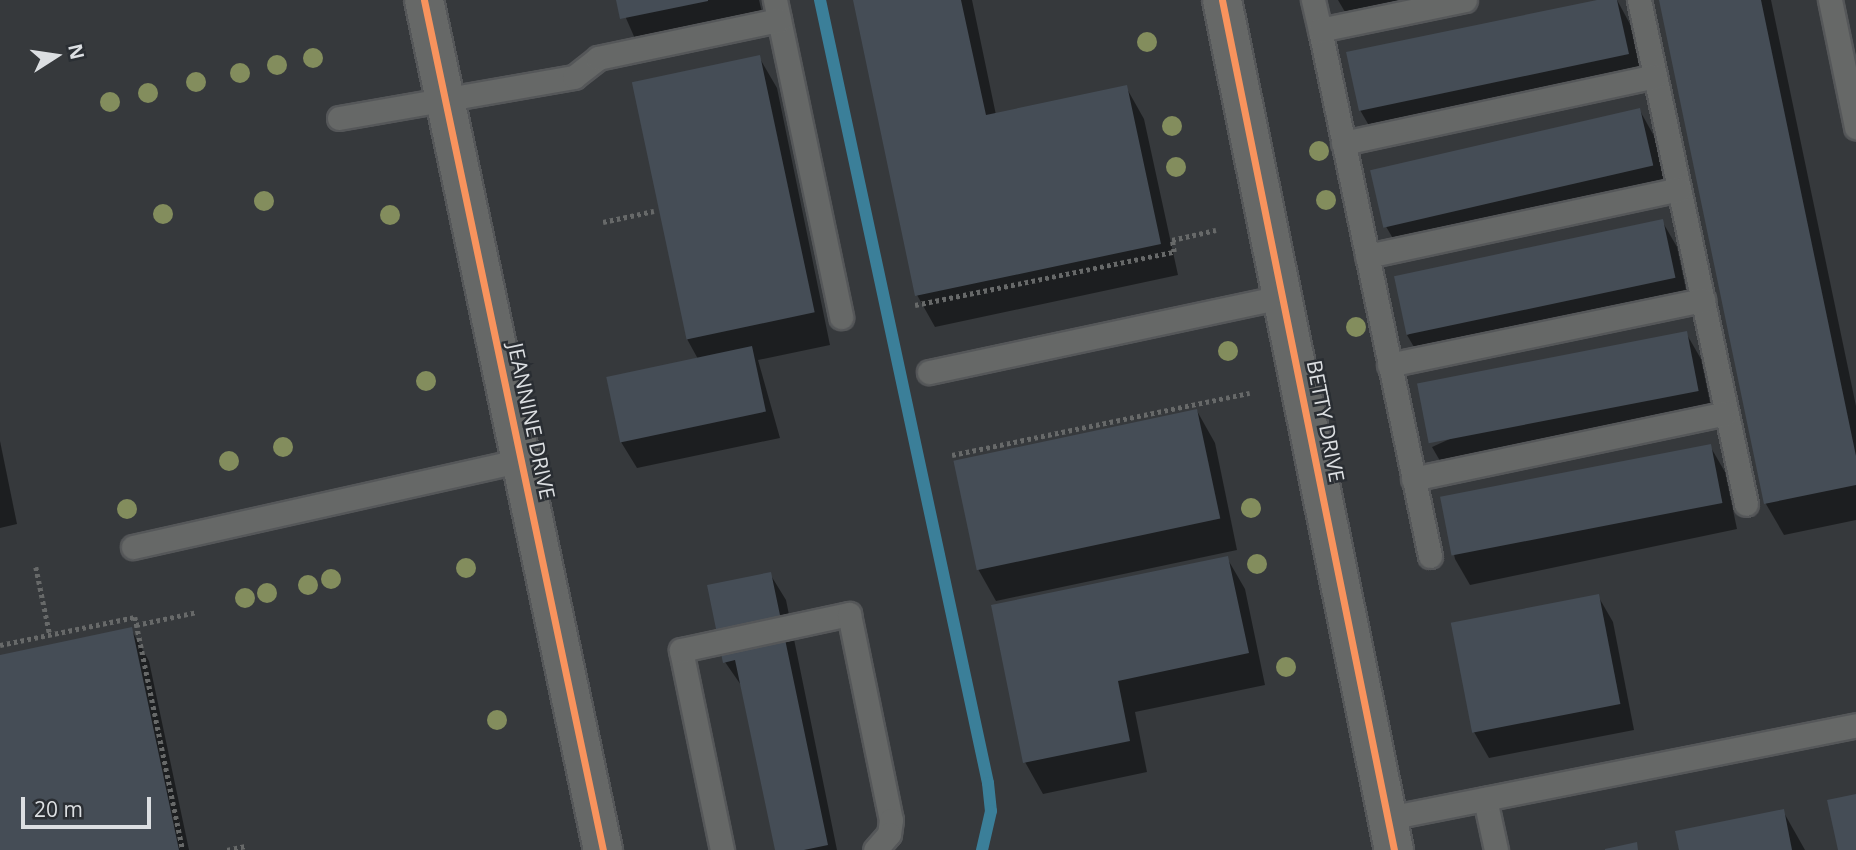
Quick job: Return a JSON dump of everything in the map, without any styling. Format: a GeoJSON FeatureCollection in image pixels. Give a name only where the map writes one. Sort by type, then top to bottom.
{"type":"FeatureCollection","features":[{"type":"Feature","properties":{"kind":"street","name":"JEANNINE DRIVE"},"geometry":{"type":"LineString","coordinates":[[424,0],[603,850]]}},
{"type":"Feature","properties":{"kind":"street","name":"BETTY DRIVE"},"geometry":{"type":"LineString","coordinates":[[1222,0],[1391,834]]}},
{"type":"Feature","properties":{"kind":"lane"},"geometry":{"type":"LineString","coordinates":[[1313,0],[1430,556]]}},
{"type":"Feature","properties":{"kind":"lane"},"geometry":{"type":"LineString","coordinates":[[1320,30],[1465,0]]}},
{"type":"Feature","properties":{"kind":"lane"},"geometry":{"type":"LineString","coordinates":[[1639,0],[1745,504]]}},
{"type":"Feature","properties":{"kind":"lane"},"geometry":{"type":"LineString","coordinates":[[1830,0],[1856,127]]}},
{"type":"Feature","properties":{"kind":"lane"},"geometry":{"type":"LineString","coordinates":[[339,118],[445,97],[489,96],[574,77],[598,58],[777,10],[841,317]]}},
{"type":"Feature","properties":{"kind":"lane"},"geometry":{"type":"LineString","coordinates":[[1343,143],[1655,76]]}},
{"type":"Feature","properties":{"kind":"lane"},"geometry":{"type":"LineString","coordinates":[[1367,256],[1679,189]]}},
{"type":"Feature","properties":{"kind":"lane"},"geometry":{"type":"LineString","coordinates":[[929,372],[1283,297]]}},
{"type":"Feature","properties":{"kind":"lane"},"geometry":{"type":"LineString","coordinates":[[1389,365],[1703,300]]}},
{"type":"Feature","properties":{"kind":"lane"},"geometry":{"type":"LineString","coordinates":[[1413,479],[1726,413]]}},
{"type":"Feature","properties":{"kind":"lane"},"geometry":{"type":"LineString","coordinates":[[133,547],[522,460]]}},
{"type":"Feature","properties":{"kind":"lane"},"geometry":{"type":"LineString","coordinates":[[722,850],[681,650],[849,614],[891,820],[890,834],[875,850]]}},
{"type":"Feature","properties":{"kind":"lane"},"geometry":{"type":"LineString","coordinates":[[1391,834],[1485,799],[1856,725]]}},
{"type":"Feature","properties":{"kind":"lane"},"geometry":{"type":"LineString","coordinates":[[1485,799],[1496,850]]}},
{"type":"Feature","properties":{"kind":"path"},"geometry":{"type":"LineString","coordinates":[[603,222],[654,211]]}},
{"type":"Feature","properties":{"kind":"path"},"geometry":{"type":"LineString","coordinates":[[915,305],[1174,252],[1172,240],[1216,230]]}},
{"type":"Feature","properties":{"kind":"path"},"geometry":{"type":"LineString","coordinates":[[952,455],[1250,393]]}},
{"type":"Feature","properties":{"kind":"path"},"geometry":{"type":"LineString","coordinates":[[36,567],[50,635]]}},
{"type":"Feature","properties":{"kind":"path"},"geometry":{"type":"LineString","coordinates":[[136,625],[197,612]]}},
{"type":"Feature","properties":{"kind":"path"},"geometry":{"type":"LineString","coordinates":[[0,645],[135,618],[183,850]]}},
{"type":"Feature","properties":{"kind":"path"},"geometry":{"type":"LineString","coordinates":[[226,850],[246,846]]}},
{"type":"Feature","properties":{"kind":"building"},"geometry":{"type":"Polygon","coordinates":[[[616,0],[708,0],[708,1],[620,19],[616,0]]]}},
{"type":"Feature","properties":{"kind":"building"},"geometry":{"type":"Polygon","coordinates":[[[853,0],[961,0],[986,115],[1127,85],[1161,244],[915,296],[853,0]]]}},
{"type":"Feature","properties":{"kind":"building"},"geometry":{"type":"Polygon","coordinates":[[[1597,0],[1617,0],[1629,54],[1359,111],[1346,52],[1597,0]]]}},
{"type":"Feature","properties":{"kind":"building"},"geometry":{"type":"Polygon","coordinates":[[[1659,0],[1761,0],[1856,456],[1856,485],[1764,504],[1659,0]]]}},
{"type":"Feature","properties":{"kind":"building"},"geometry":{"type":"Polygon","coordinates":[[[760,55],[815,312],[687,339],[632,82],[760,55]]]}},
{"type":"Feature","properties":{"kind":"building"},"geometry":{"type":"Polygon","coordinates":[[[1640,108],[1653,165],[1383,228],[1370,170],[1640,108]]]}},
{"type":"Feature","properties":{"kind":"building"},"geometry":{"type":"Polygon","coordinates":[[[1663,219],[1675,278],[1406,335],[1394,276],[1663,219]]]}},
{"type":"Feature","properties":{"kind":"building"},"geometry":{"type":"Polygon","coordinates":[[[1687,331],[1699,391],[1429,443],[1417,383],[1687,331]]]}},
{"type":"Feature","properties":{"kind":"building"},"geometry":{"type":"Polygon","coordinates":[[[752,346],[766,412],[620,443],[606,377],[752,346]]]}},
{"type":"Feature","properties":{"kind":"building"},"geometry":{"type":"Polygon","coordinates":[[[1197,409],[1220,519],[977,570],[953,461],[1197,409]]]}},
{"type":"Feature","properties":{"kind":"building"},"geometry":{"type":"Polygon","coordinates":[[[1711,444],[1722,503],[1452,556],[1440,497],[1711,444]]]}},
{"type":"Feature","properties":{"kind":"building"},"geometry":{"type":"Polygon","coordinates":[[[1228,556],[1249,653],[1118,681],[1130,741],[1023,763],[991,605],[1228,556]]]}},
{"type":"Feature","properties":{"kind":"building"},"geometry":{"type":"Polygon","coordinates":[[[771,572],[828,845],[804,850],[775,850],[735,660],[723,663],[707,585],[771,572]]]}},
{"type":"Feature","properties":{"kind":"building"},"geometry":{"type":"Polygon","coordinates":[[[1599,594],[1620,704],[1472,733],[1451,623],[1599,594]]]}},
{"type":"Feature","properties":{"kind":"building"},"geometry":{"type":"Polygon","coordinates":[[[132,627],[179,850],[0,850],[0,655],[132,627]]]}},
{"type":"Feature","properties":{"kind":"building"},"geometry":{"type":"Polygon","coordinates":[[[1856,794],[1856,850],[1838,850],[1827,800],[1856,794]]]}},
{"type":"Feature","properties":{"kind":"building"},"geometry":{"type":"Polygon","coordinates":[[[1784,809],[1792,850],[1679,850],[1675,831],[1784,809]]]}},
{"type":"Feature","properties":{"kind":"building"},"geometry":{"type":"Polygon","coordinates":[[[1637,842],[1638,850],[1605,850],[1605,849],[1637,842]]]}},
{"type":"Feature","properties":{"kind":"waterway"},"geometry":{"type":"LineString","coordinates":[[820,0],[988,783],[991,811],[982,850]]}},
{"type":"Feature","properties":{"kind":"cycle path"},"geometry":{"type":"LineString","coordinates":[[424,0],[603,850]]}},
{"type":"Feature","properties":{"kind":"cycle path"},"geometry":{"type":"LineString","coordinates":[[1222,0],[1394,850]]}}]}
